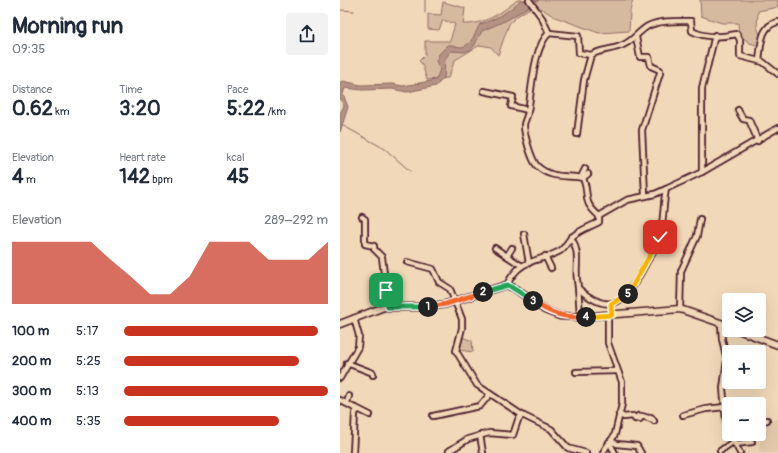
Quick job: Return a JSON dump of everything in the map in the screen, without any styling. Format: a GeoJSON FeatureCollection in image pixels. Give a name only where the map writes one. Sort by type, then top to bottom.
{"type":"FeatureCollection","features":[{"type":"Feature","properties":{"kind":"main road"},"geometry":{"type":"LineString","coordinates":[[340,324],[388,307],[428,307],[455,301],[508,285],[553,314],[580,317],[680,309],[721,324]]}},
{"type":"Feature","properties":{"kind":"main road"},"geometry":{"type":"LineString","coordinates":[[757,337],[778,345]]}},
{"type":"Feature","properties":{"kind":"street"},"geometry":{"type":"LineString","coordinates":[[529,0],[549,33]]}},
{"type":"Feature","properties":{"kind":"street"},"geometry":{"type":"LineString","coordinates":[[577,134],[584,80],[591,55],[597,51],[608,51],[624,45],[648,26],[670,21],[691,21],[692,31],[699,35],[723,36],[737,34],[740,40],[740,56],[763,62],[778,74]]}},
{"type":"Feature","properties":{"kind":"street"},"geometry":{"type":"LineString","coordinates":[[759,62],[763,33],[767,27],[778,22]]}},
{"type":"Feature","properties":{"kind":"street"},"geometry":{"type":"LineString","coordinates":[[549,33],[578,36],[579,53],[591,55]]}},
{"type":"Feature","properties":{"kind":"street"},"geometry":{"type":"LineString","coordinates":[[549,33],[543,41],[536,64],[524,124],[525,134],[535,162],[552,176],[583,178],[588,174]]}},
{"type":"Feature","properties":{"kind":"street"},"geometry":{"type":"LineString","coordinates":[[702,172],[702,88],[715,35]]}},
{"type":"Feature","properties":{"kind":"street"},"geometry":{"type":"LineString","coordinates":[[636,37],[640,57],[650,57],[650,66],[660,70],[642,130],[646,195]]}},
{"type":"Feature","properties":{"kind":"street"},"geometry":{"type":"LineString","coordinates":[[484,91],[513,97],[511,106],[528,110]]}},
{"type":"Feature","properties":{"kind":"street"},"geometry":{"type":"LineString","coordinates":[[738,110],[743,119],[749,120],[758,141]]}},
{"type":"Feature","properties":{"kind":"street"},"geometry":{"type":"LineString","coordinates":[[599,216],[618,204],[646,195],[655,194],[702,172],[758,141],[778,128]]}},
{"type":"Feature","properties":{"kind":"street"},"geometry":{"type":"LineString","coordinates":[[508,285],[514,272],[522,266],[560,251],[577,232],[599,222],[599,216],[588,206],[585,183],[582,175],[585,169]]}},
{"type":"Feature","properties":{"kind":"street"},"geometry":{"type":"LineString","coordinates":[[579,290],[595,301],[611,304],[627,295],[660,237],[664,215],[666,189]]}},
{"type":"Feature","properties":{"kind":"street"},"geometry":{"type":"LineString","coordinates":[[362,217],[365,219],[366,225],[365,244],[374,246],[374,249],[382,257],[388,307]]}},
{"type":"Feature","properties":{"kind":"street"},"geometry":{"type":"LineString","coordinates":[[680,309],[681,271],[697,236],[700,218]]}},
{"type":"Feature","properties":{"kind":"street"},"geometry":{"type":"LineString","coordinates":[[524,234],[529,263]]}},
{"type":"Feature","properties":{"kind":"street"},"geometry":{"type":"LineString","coordinates":[[571,237],[578,255],[577,278],[580,317]]}},
{"type":"Feature","properties":{"kind":"street"},"geometry":{"type":"LineString","coordinates":[[495,248],[522,266]]}},
{"type":"Feature","properties":{"kind":"street"},"geometry":{"type":"LineString","coordinates":[[507,256],[512,248]]}},
{"type":"Feature","properties":{"kind":"street"},"geometry":{"type":"LineString","coordinates":[[545,256],[552,268]]}},
{"type":"Feature","properties":{"kind":"street"},"geometry":{"type":"LineString","coordinates":[[407,262],[433,270],[439,282],[450,289],[462,324],[456,349],[457,354],[473,380],[490,394],[522,415],[551,429],[568,448],[586,453]]}},
{"type":"Feature","properties":{"kind":"street"},"geometry":{"type":"LineString","coordinates":[[603,453],[610,441],[623,398],[622,382],[608,343],[611,304]]}},
{"type":"Feature","properties":{"kind":"street"},"geometry":{"type":"LineString","coordinates":[[340,378],[347,363],[357,351],[358,347],[359,336],[354,318]]}},
{"type":"Feature","properties":{"kind":"street"},"geometry":{"type":"LineString","coordinates":[[721,324],[722,339],[728,360],[723,388],[724,397]]}},
{"type":"Feature","properties":{"kind":"street"},"geometry":{"type":"LineString","coordinates":[[347,363],[373,373],[373,375]]}},
{"type":"Feature","properties":{"kind":"street"},"geometry":{"type":"LineString","coordinates":[[576,372],[617,371]]}},
{"type":"Feature","properties":{"kind":"street"},"geometry":{"type":"LineString","coordinates":[[433,416],[480,406],[490,394]]}},
{"type":"Feature","properties":{"kind":"street"},"geometry":{"type":"LineString","coordinates":[[347,403],[349,396]]}},
{"type":"Feature","properties":{"kind":"street"},"geometry":{"type":"LineString","coordinates":[[340,400],[370,415]]}},
{"type":"Feature","properties":{"kind":"street"},"geometry":{"type":"LineString","coordinates":[[683,415],[722,406]]}},
{"type":"Feature","properties":{"kind":"street"},"geometry":{"type":"LineString","coordinates":[[353,453],[356,408]]}},
{"type":"Feature","properties":{"kind":"street"},"geometry":{"type":"LineString","coordinates":[[619,414],[624,417],[633,416],[635,419],[638,416],[640,419],[642,416],[651,419],[651,417],[654,421]]}},
{"type":"Feature","properties":{"kind":"street"},"geometry":{"type":"LineString","coordinates":[[449,451],[468,439],[480,435],[489,433],[513,435],[518,420],[522,415]]}},
{"type":"Feature","properties":{"kind":"street"},"geometry":{"type":"LineString","coordinates":[[480,435],[483,453]]}},
{"type":"Feature","properties":{"kind":"street"},"geometry":{"type":"LineString","coordinates":[[610,441],[615,453]]}},
{"type":"Feature","properties":{"kind":"street"},"geometry":{"type":"LineString","coordinates":[[610,441],[617,444],[637,446],[641,453]]}},
{"type":"Feature","properties":{"kind":"street"},"geometry":{"type":"LineString","coordinates":[[720,451],[734,443],[752,442]]}},
{"type":"Feature","properties":{"kind":"street"},"geometry":{"type":"LineString","coordinates":[[734,443],[740,453]]}},
{"type":"Feature","properties":{"kind":"shaded area"},"geometry":{"type":"Polygon","coordinates":[[[517,0],[633,0],[630,11],[629,31],[599,33],[555,17],[540,8],[530,8],[517,16],[509,24],[498,55],[491,47],[480,45],[455,60],[448,78],[427,80],[422,64],[419,61],[425,55],[425,41],[450,41],[455,24],[443,20],[439,30],[428,29],[428,14],[441,15],[443,2],[465,8],[463,24],[470,24],[492,17],[517,0]]]}},
{"type":"Feature","properties":{"kind":"shaded area"},"geometry":{"type":"Polygon","coordinates":[[[521,0],[539,0],[507,20],[482,31],[474,46],[470,50],[464,52],[451,51],[445,59],[444,78],[436,86],[407,92],[392,89],[362,90],[345,88],[343,94],[348,107],[340,132],[340,113],[344,106],[340,99],[340,82],[343,81],[361,85],[392,84],[403,86],[436,80],[440,69],[436,61],[439,54],[448,45],[461,47],[465,46],[473,38],[480,24],[502,15],[521,0]]]}},
{"type":"Feature","properties":{"kind":"shaded area"},"geometry":{"type":"Polygon","coordinates":[[[700,0],[778,0],[778,7],[758,11],[757,27],[761,37],[759,46],[750,43],[739,35],[738,23],[722,23],[701,16],[700,0]]]}},
{"type":"Feature","properties":{"kind":"shaded area"},"geometry":{"type":"Polygon","coordinates":[[[462,337],[472,341],[473,352],[459,350],[462,337]]]}},
{"type":"Feature","properties":{"kind":"shaded area"},"geometry":{"type":"Polygon","coordinates":[[[778,419],[778,453],[762,453],[759,450],[760,441],[766,441],[767,423],[778,419]]]}},
{"type":"Feature","properties":{"kind":"waterway"},"geometry":{"type":"LineString","coordinates":[[425,0],[425,13]]}},
{"type":"Feature","properties":{"kind":"waterway"},"geometry":{"type":"LineString","coordinates":[[340,10],[354,11]]}},
{"type":"Feature","properties":{"kind":"waterway"},"geometry":{"type":"LineString","coordinates":[[342,125],[385,149],[410,171]]}},
{"type":"Feature","properties":{"kind":"route"},"geometry":{"type":"LineString","coordinates":[[386,290],[388,307],[428,307],[446,304],[500,286],[508,285],[553,314],[569,317],[612,315],[611,304],[627,295],[641,273],[660,237]]}}]}
